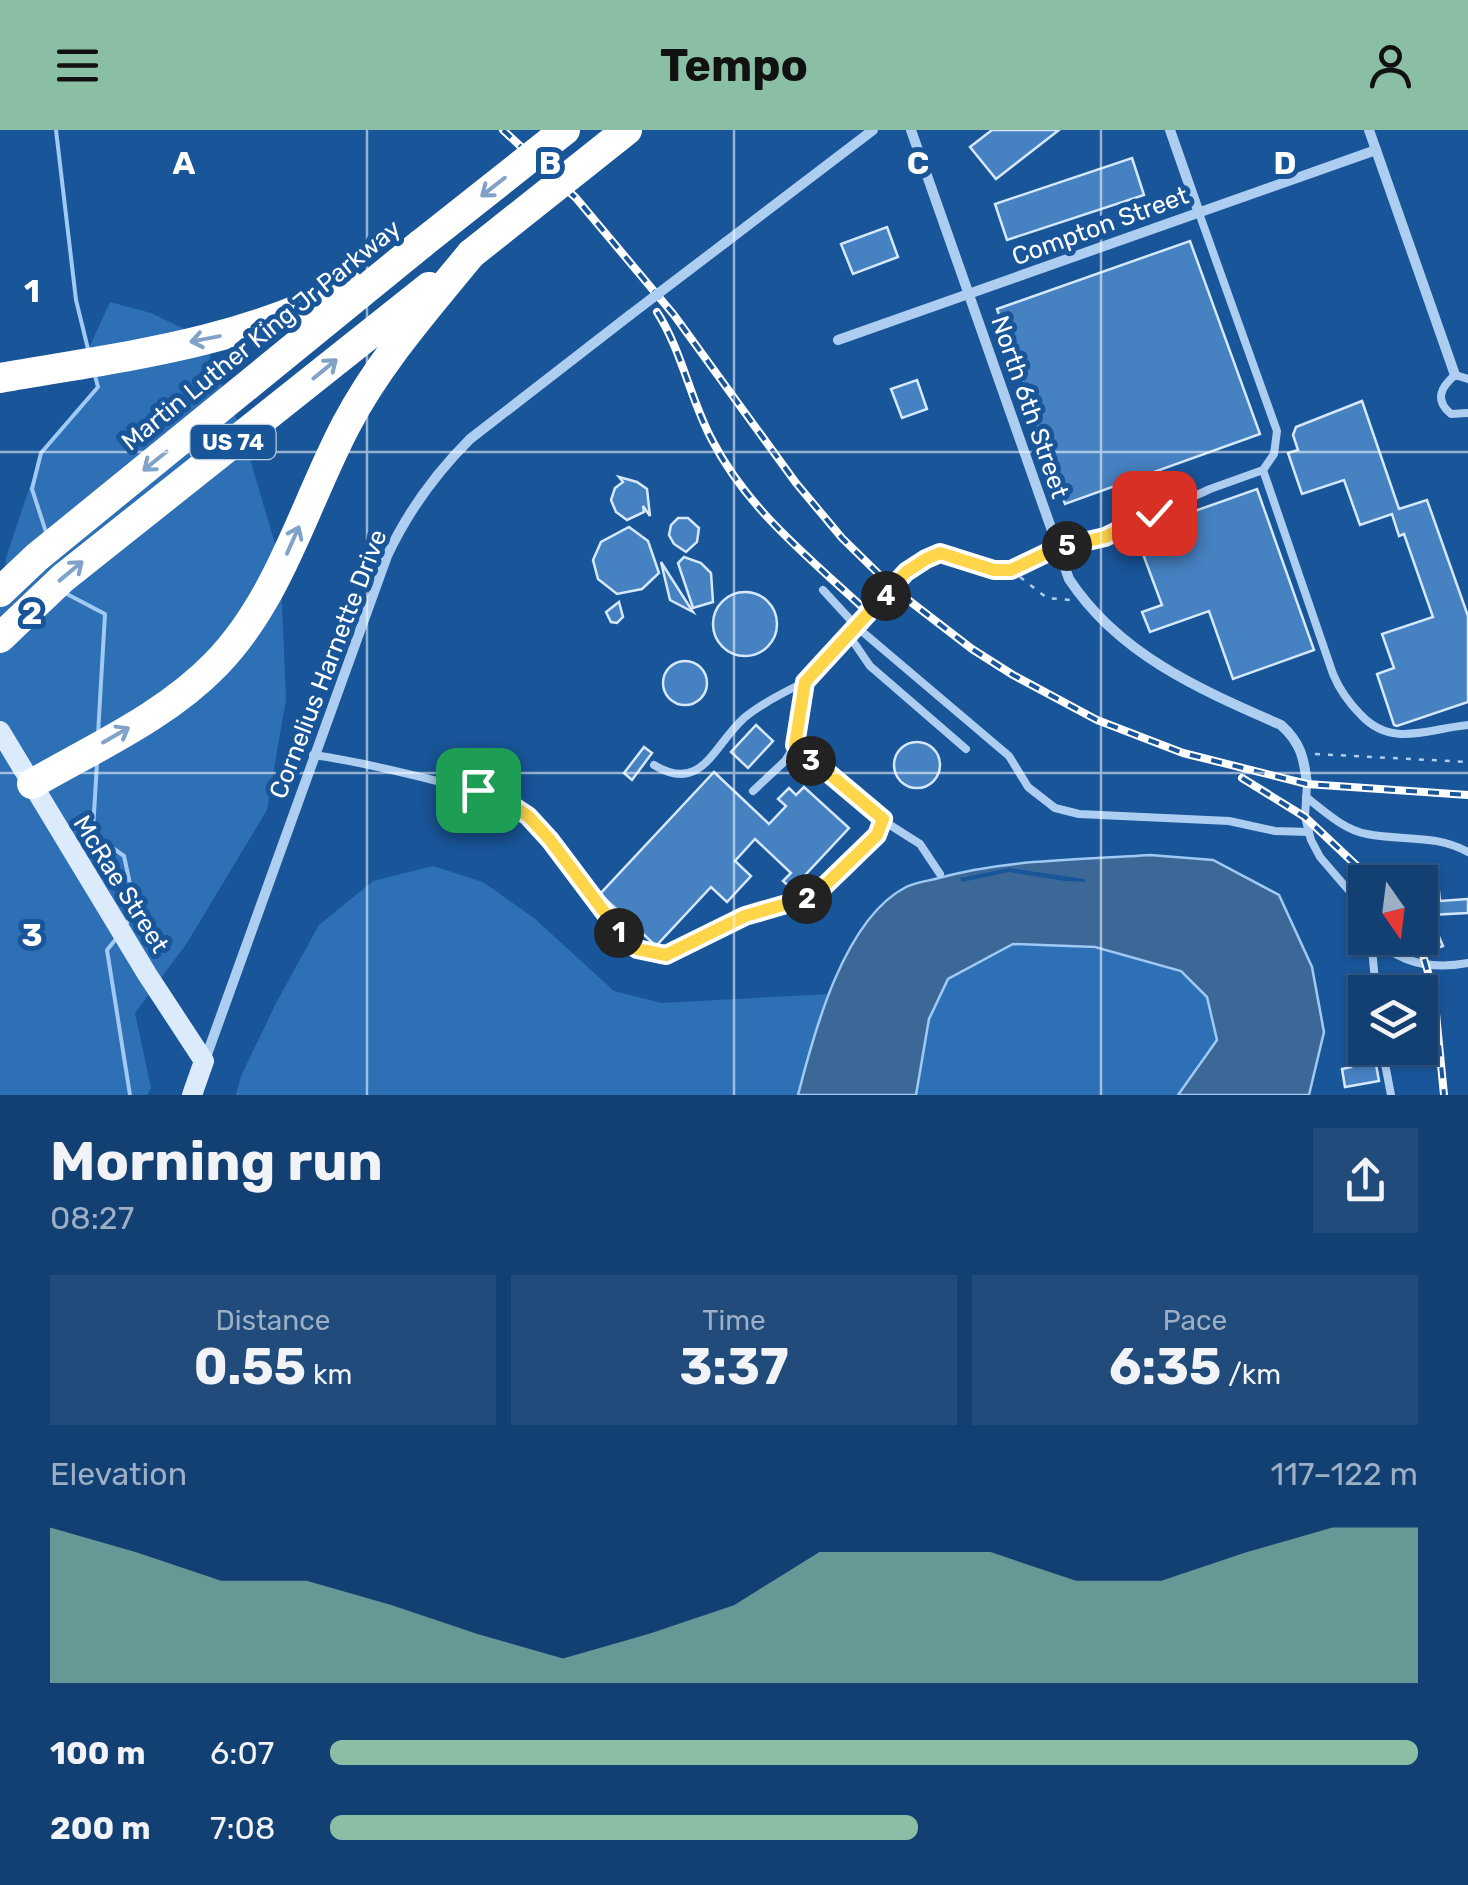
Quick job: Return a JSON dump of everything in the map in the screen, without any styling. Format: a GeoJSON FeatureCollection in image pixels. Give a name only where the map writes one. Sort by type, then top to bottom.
{"type":"FeatureCollection","features":[{"type":"Feature","properties":{"kind":"highway","name":"Martin Luther King Jr Parkway"},"geometry":{"type":"LineString","coordinates":[[0,592],[37,557],[564,130]]}},
{"type":"Feature","properties":{"kind":"highway","name":"US 74"},"geometry":{"type":"LineString","coordinates":[[0,638],[63,578],[627,130]]}},
{"type":"Feature","properties":{"kind":"highway"},"geometry":{"type":"LineString","coordinates":[[0,378],[226,334],[272,321],[312,306],[421,244]]}},
{"type":"Feature","properties":{"kind":"highway"},"geometry":{"type":"LineString","coordinates":[[32,784],[166,706],[234,645],[274,583],[357,404],[390,355],[471,254]]}},
{"type":"Feature","properties":{"kind":"main road","name":"McRae Street"},"geometry":{"type":"LineString","coordinates":[[0,731],[204,1061]]}},
{"type":"Feature","properties":{"kind":"main road"},"geometry":{"type":"LineString","coordinates":[[192,1095],[204,1061]]}},
{"type":"Feature","properties":{"kind":"street","name":"Cornelius Harnette Drive"},"geometry":{"type":"LineString","coordinates":[[204,1061],[386,556],[429,484],[470,438],[498,415],[873,130]]}},
{"type":"Feature","properties":{"kind":"street","name":"North 6th Street"},"geometry":{"type":"LineString","coordinates":[[911,130],[1069,579],[1114,631],[1160,667],[1281,725],[1293,736],[1304,756]]}},
{"type":"Feature","properties":{"kind":"street"},"geometry":{"type":"LineString","coordinates":[[1170,130],[1198,212]]}},
{"type":"Feature","properties":{"kind":"street"},"geometry":{"type":"LineString","coordinates":[[1369,130],[1455,374]]}},
{"type":"Feature","properties":{"kind":"street","name":"Compton Street"},"geometry":{"type":"LineString","coordinates":[[838,340],[1376,150]]}},
{"type":"Feature","properties":{"kind":"street"},"geometry":{"type":"LineString","coordinates":[[1304,756],[1306,784]]}},
{"type":"Feature","properties":{"kind":"lane"},"geometry":{"type":"LineString","coordinates":[[654,765],[671,775],[686,776],[699,769],[745,718],[778,694],[805,682],[906,572],[940,553],[994,570],[1011,570],[1057,548],[1105,537],[1210,489],[1263,470],[1274,454],[1277,431],[1198,212]]}},
{"type":"Feature","properties":{"kind":"lane"},"geometry":{"type":"LineString","coordinates":[[1468,379],[1455,374],[1442,389],[1441,400],[1452,414],[1468,413]]}},
{"type":"Feature","properties":{"kind":"lane"},"geometry":{"type":"LineString","coordinates":[[1263,470],[1334,674],[1350,703],[1374,728],[1387,734],[1468,726]]}},
{"type":"Feature","properties":{"kind":"lane"},"geometry":{"type":"LineString","coordinates":[[823,590],[856,626],[1008,756],[1028,787],[1055,808],[1078,814],[1228,821],[1309,832]]}},
{"type":"Feature","properties":{"kind":"lane"},"geometry":{"type":"LineString","coordinates":[[848,634],[870,666],[966,749]]}},
{"type":"Feature","properties":{"kind":"lane"},"geometry":{"type":"LineString","coordinates":[[754,791],[785,761],[795,745],[805,682]]}},
{"type":"Feature","properties":{"kind":"lane"},"geometry":{"type":"LineString","coordinates":[[795,745],[883,819],[920,844],[940,874]]}},
{"type":"Feature","properties":{"kind":"lane"},"geometry":{"type":"LineString","coordinates":[[313,755],[374,764],[456,784],[513,806],[550,840],[623,937],[637,949],[666,955],[745,916],[814,896],[877,835],[883,819]]}},
{"type":"Feature","properties":{"kind":"lane"},"geometry":{"type":"LineString","coordinates":[[1306,784],[1309,832],[1320,857],[1348,890]]}},
{"type":"Feature","properties":{"kind":"lane"},"geometry":{"type":"LineString","coordinates":[[1306,797],[1332,818],[1360,832],[1450,842],[1468,852]]}},
{"type":"Feature","properties":{"kind":"lane"},"geometry":{"type":"LineString","coordinates":[[1397,955],[1416,964],[1468,964]]}},
{"type":"Feature","properties":{"kind":"lane"},"geometry":{"type":"LineString","coordinates":[[1385,1065],[1391,1095]]}},
{"type":"Feature","properties":{"kind":"path"},"geometry":{"type":"LineString","coordinates":[[1011,570],[1047,598],[1063,601],[1082,597]]}},
{"type":"Feature","properties":{"kind":"path"},"geometry":{"type":"LineString","coordinates":[[1304,756],[1323,752],[1468,762]]}},
{"type":"Feature","properties":{"kind":"shaded area"},"geometry":{"type":"Polygon","coordinates":[[[110,302],[151,313],[203,338],[242,432],[280,561],[286,699],[267,810],[187,943],[135,1013],[151,1088],[147,1095],[0,1095],[0,607],[6,558],[41,453],[98,387],[88,350],[110,302]]]}},
{"type":"Feature","properties":{"kind":"shaded area"},"geometry":{"type":"Polygon","coordinates":[[[1150,855],[1213,860],[1279,895],[1312,967],[1324,1032],[1309,1095],[1178,1095],[1217,1040],[1207,997],[1181,971],[1095,947],[1013,944],[948,979],[929,1019],[916,1095],[798,1095],[823,1010],[849,950],[884,903],[906,887],[961,872],[1015,864],[1150,855]]]}},
{"type":"Feature","properties":{"kind":"shaded area"},"geometry":{"type":"Polygon","coordinates":[[[433,866],[483,882],[534,918],[614,991],[661,1003],[830,994],[798,1095],[236,1095],[276,1003],[319,925],[373,881],[433,866]]]}},
{"type":"Feature","properties":{"kind":"shaded area"},"geometry":{"type":"Polygon","coordinates":[[[1013,944],[1117,952],[1169,967],[1190,979],[1205,995],[1217,1040],[1178,1095],[916,1095],[929,1019],[948,978],[1013,944]]]}},
{"type":"Feature","properties":{"kind":"pier"},"geometry":{"type":"Polygon","coordinates":[[[1009,868],[1085,882],[1009,872],[962,882],[960,878],[1009,868]]]}},
{"type":"Feature","properties":{"kind":"building"},"geometry":{"type":"Polygon","coordinates":[[[992,130],[1059,130],[996,179],[970,147],[992,130]]]}},
{"type":"Feature","properties":{"kind":"building"},"geometry":{"type":"Polygon","coordinates":[[[1132,158],[1144,195],[1007,240],[995,204],[1132,158]]]}},
{"type":"Feature","properties":{"kind":"building"},"geometry":{"type":"Polygon","coordinates":[[[887,227],[898,257],[853,274],[841,244],[887,227]]]}},
{"type":"Feature","properties":{"kind":"building"},"geometry":{"type":"Polygon","coordinates":[[[1190,241],[1260,434],[1065,504],[997,309],[1190,241]]]}},
{"type":"Feature","properties":{"kind":"building"},"geometry":{"type":"Polygon","coordinates":[[[917,380],[927,409],[902,418],[891,389],[917,380]]]}},
{"type":"Feature","properties":{"kind":"building"},"geometry":{"type":"Polygon","coordinates":[[[1362,401],[1399,509],[1427,500],[1468,616],[1468,702],[1397,726],[1377,674],[1394,668],[1382,634],[1433,617],[1404,534],[1399,536],[1392,514],[1360,525],[1344,480],[1302,494],[1288,453],[1298,450],[1293,435],[1296,427],[1362,401]]]}},
{"type":"Feature","properties":{"kind":"building"},"geometry":{"type":"Polygon","coordinates":[[[619,477],[647,489],[650,516],[643,506],[644,512],[627,520],[616,512],[611,500],[615,488],[623,482],[619,477]]]}},
{"type":"Feature","properties":{"kind":"building"},"geometry":{"type":"Polygon","coordinates":[[[1257,489],[1314,650],[1233,679],[1209,611],[1150,632],[1142,612],[1162,605],[1137,538],[1177,523],[1175,518],[1257,489]]]}},
{"type":"Feature","properties":{"kind":"building"},"geometry":{"type":"Polygon","coordinates":[[[678,518],[688,518],[699,528],[697,542],[686,552],[669,535],[678,518]]]}},
{"type":"Feature","properties":{"kind":"building"},"geometry":{"type":"Polygon","coordinates":[[[629,527],[648,541],[659,573],[642,589],[617,594],[598,579],[593,560],[601,542],[629,527]]]}},
{"type":"Feature","properties":{"kind":"building"},"geometry":{"type":"Polygon","coordinates":[[[684,557],[701,563],[711,573],[713,602],[693,608],[678,563],[684,557]]]}},
{"type":"Feature","properties":{"kind":"building"},"geometry":{"type":"Polygon","coordinates":[[[661,562],[693,612],[670,600],[661,562]]]}},
{"type":"Feature","properties":{"kind":"building"},"geometry":{"type":"Polygon","coordinates":[[[745,592],[767,602],[777,624],[767,646],[745,656],[723,646],[713,624],[723,602],[745,592]]]}},
{"type":"Feature","properties":{"kind":"building"},"geometry":{"type":"Polygon","coordinates":[[[619,602],[623,617],[617,623],[611,622],[606,612],[619,602]]]}},
{"type":"Feature","properties":{"kind":"building"},"geometry":{"type":"Polygon","coordinates":[[[685,661],[701,667],[707,683],[701,699],[685,705],[669,699],[663,683],[669,667],[685,661]]]}},
{"type":"Feature","properties":{"kind":"building"},"geometry":{"type":"Polygon","coordinates":[[[756,725],[773,741],[748,768],[731,752],[756,725]]]}},
{"type":"Feature","properties":{"kind":"building"},"geometry":{"type":"Polygon","coordinates":[[[917,742],[933,749],[940,765],[933,781],[917,788],[901,781],[894,765],[901,749],[917,742]]]}},
{"type":"Feature","properties":{"kind":"building"},"geometry":{"type":"Polygon","coordinates":[[[644,747],[652,753],[632,780],[624,773],[644,747]]]}},
{"type":"Feature","properties":{"kind":"building"},"geometry":{"type":"Polygon","coordinates":[[[714,772],[769,824],[786,806],[778,799],[789,788],[796,795],[804,787],[849,828],[792,889],[783,881],[791,873],[755,839],[735,861],[751,876],[727,902],[711,887],[656,946],[600,894],[714,772]]]}},
{"type":"Feature","properties":{"kind":"building"},"geometry":{"type":"Polygon","coordinates":[[[1438,882],[1440,901],[1468,899],[1468,913],[1438,915],[1438,882]]]}},
{"type":"Feature","properties":{"kind":"building"},"geometry":{"type":"Polygon","coordinates":[[[1376,1065],[1379,1081],[1345,1087],[1342,1069],[1376,1065]]]}},
{"type":"Feature","properties":{"kind":"waterway"},"geometry":{"type":"LineString","coordinates":[[56,130],[76,300],[89,353]]}},
{"type":"Feature","properties":{"kind":"waterway"},"geometry":{"type":"LineString","coordinates":[[46,532],[32,489],[41,453],[98,387],[95,376]]}},
{"type":"Feature","properties":{"kind":"waterway"},"geometry":{"type":"LineString","coordinates":[[65,593],[105,614],[98,734]]}},
{"type":"Feature","properties":{"kind":"waterway"},"geometry":{"type":"LineString","coordinates":[[97,763],[93,830],[94,835],[124,856],[136,912],[127,923]]}},
{"type":"Feature","properties":{"kind":"waterway"},"geometry":{"type":"LineString","coordinates":[[116,939],[107,950],[130,1095]]}},
{"type":"Feature","properties":{"kind":"railway"},"geometry":{"type":"LineString","coordinates":[[503,130],[576,198],[674,315],[796,483],[842,538],[894,589],[972,649],[1097,720],[1183,753],[1307,784],[1468,795]]}},
{"type":"Feature","properties":{"kind":"railway"},"geometry":{"type":"LineString","coordinates":[[657,312],[704,424],[726,465],[779,529],[861,606]]}},
{"type":"Feature","properties":{"kind":"railway"},"geometry":{"type":"LineString","coordinates":[[1242,778],[1305,817],[1356,865]]}},
{"type":"Feature","properties":{"kind":"railway"},"geometry":{"type":"LineString","coordinates":[[1423,955],[1434,993],[1444,1095]]}},
{"type":"Feature","properties":{"kind":"route"},"geometry":{"type":"LineString","coordinates":[[478,790],[528,816],[606,918],[637,949],[666,955],[745,916],[814,896],[877,835],[883,819],[795,745],[805,682],[819,664],[906,572],[926,559],[940,553],[994,570],[1011,570],[1057,548],[1105,537],[1154,513]]}}]}
